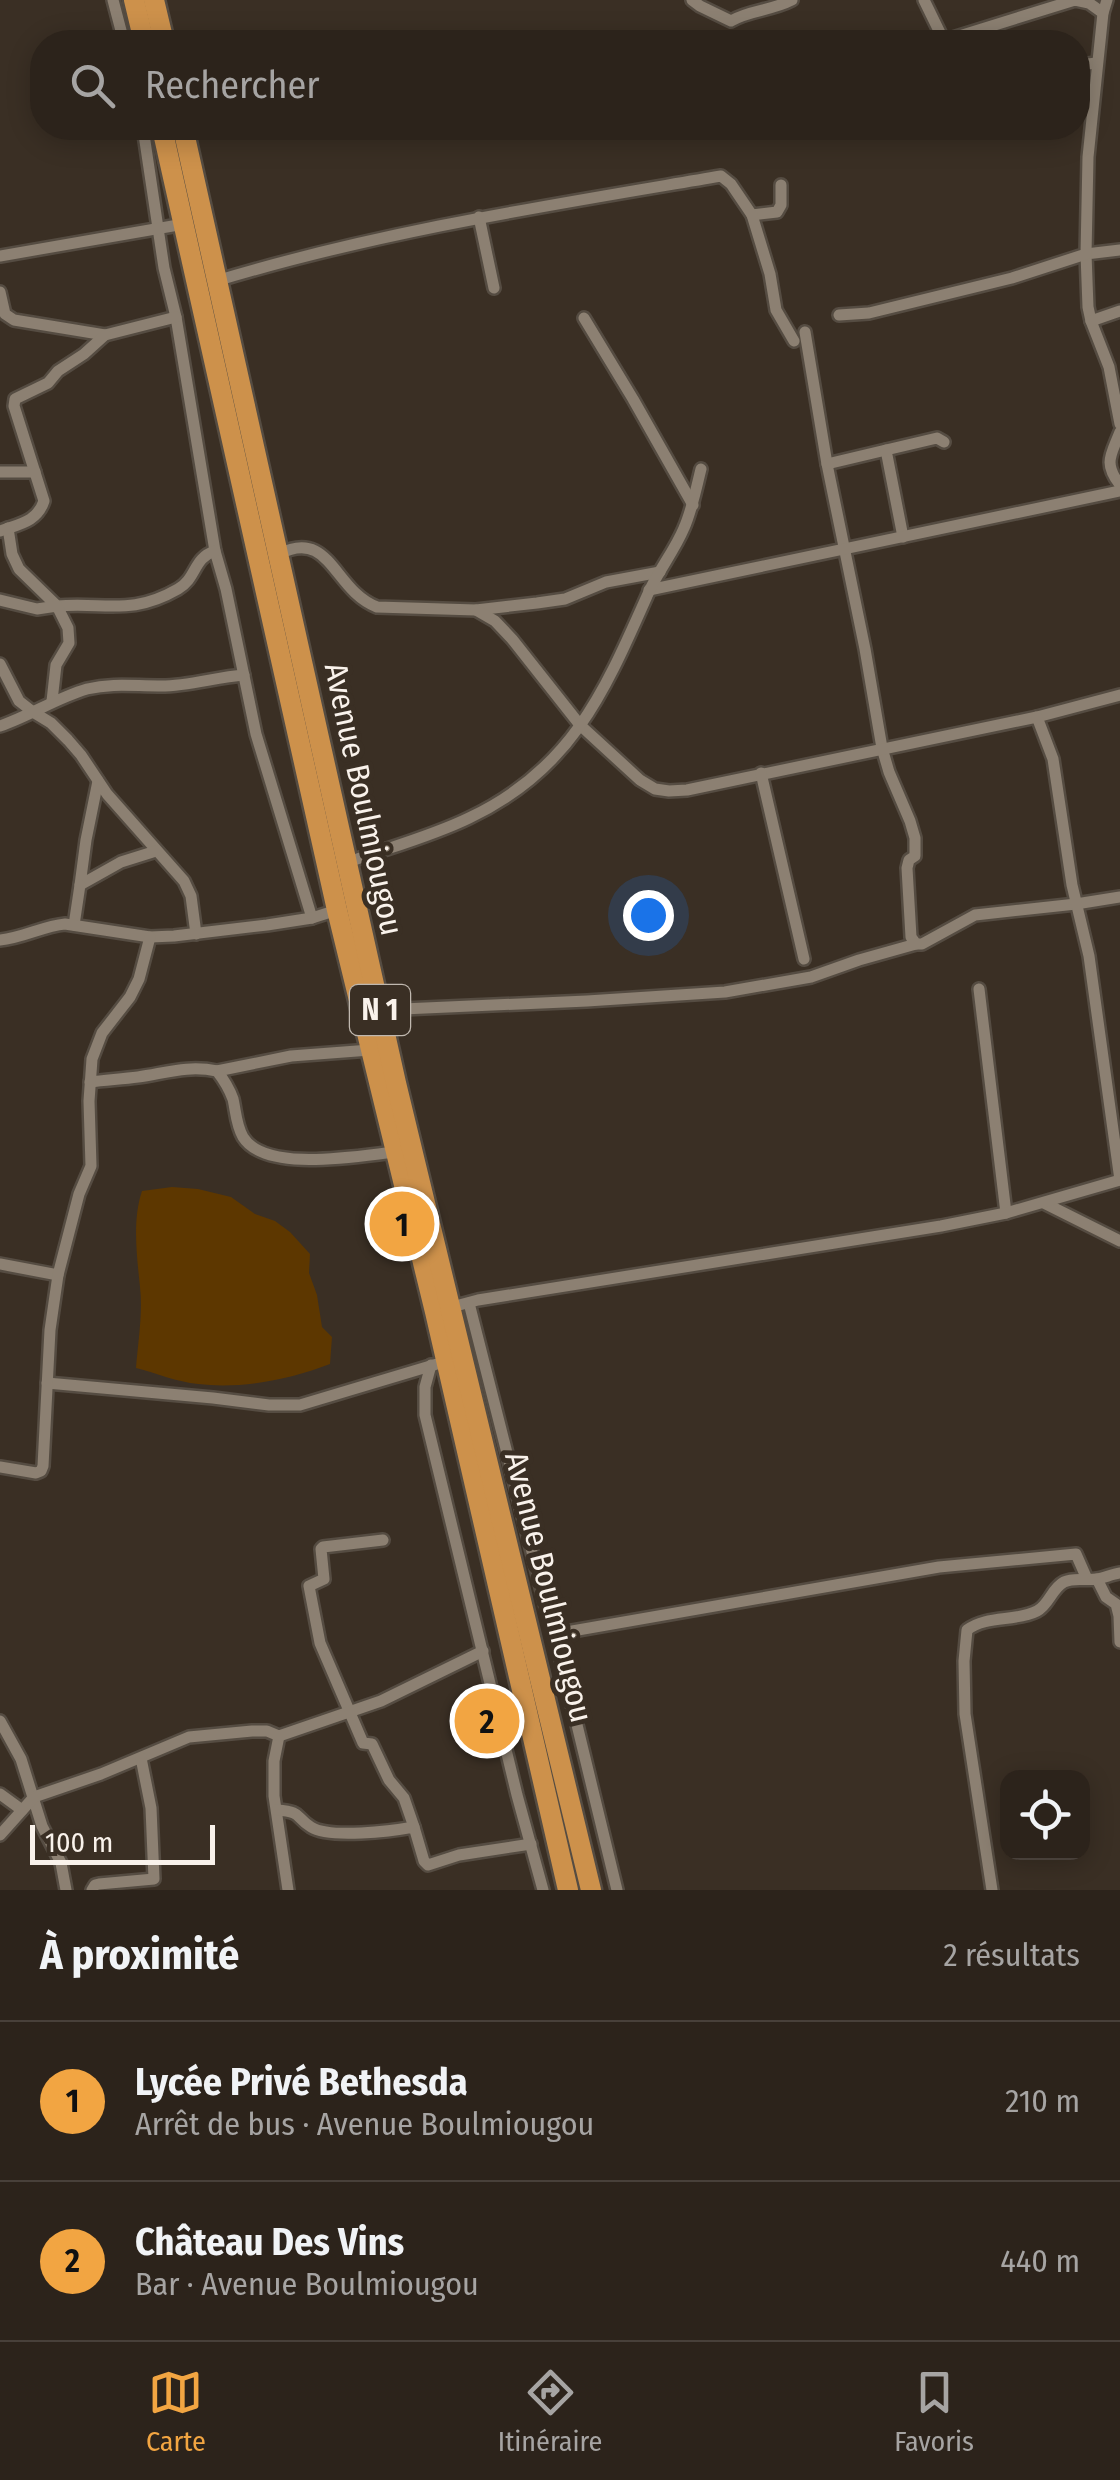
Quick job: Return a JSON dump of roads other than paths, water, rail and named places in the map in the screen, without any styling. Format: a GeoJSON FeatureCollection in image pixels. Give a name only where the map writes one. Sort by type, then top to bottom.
{"type":"FeatureCollection","features":[{"type":"Feature","properties":{"kind":"highway"},"geometry":{"type":"LineString","coordinates":[[134,0],[141,30]]}},
{"type":"Feature","properties":{"kind":"highway"},"geometry":{"type":"LineString","coordinates":[[154,0],[161,30]]}},
{"type":"Feature","properties":{"kind":"highway","name":"Avenue Boulmiougou"},"geometry":{"type":"LineString","coordinates":[[165,140],[394,1152],[451,1307],[439,1364],[568,1890]]}},
{"type":"Feature","properties":{"kind":"highway","name":"Avenue Boulmiougou"},"geometry":{"type":"LineString","coordinates":[[186,140],[380,1010],[591,1890]]}},
{"type":"Feature","properties":{"kind":"street"},"geometry":{"type":"LineString","coordinates":[[113,0],[121,30]]}},
{"type":"Feature","properties":{"kind":"street"},"geometry":{"type":"LineString","coordinates":[[692,0],[731,21],[792,0]]}},
{"type":"Feature","properties":{"kind":"street"},"geometry":{"type":"LineString","coordinates":[[924,0],[937,30]]}},
{"type":"Feature","properties":{"kind":"street"},"geometry":{"type":"LineString","coordinates":[[980,30],[1075,0],[1105,6],[1090,135]]}},
{"type":"Feature","properties":{"kind":"street"},"geometry":{"type":"LineString","coordinates":[[1090,63],[1097,63]]}},
{"type":"Feature","properties":{"kind":"street"},"geometry":{"type":"LineString","coordinates":[[146,140],[157,228],[215,551],[256,734],[312,918]]}},
{"type":"Feature","properties":{"kind":"street"},"geometry":{"type":"LineString","coordinates":[[1090,140],[1088,307],[1109,367],[1120,424]]}},
{"type":"Feature","properties":{"kind":"street"},"geometry":{"type":"LineString","coordinates":[[216,281],[346,246],[479,217],[721,176],[752,215],[770,274],[776,310],[794,341]]}},
{"type":"Feature","properties":{"kind":"street"},"geometry":{"type":"LineString","coordinates":[[752,215],[780,209],[781,185]]}},
{"type":"Feature","properties":{"kind":"street"},"geometry":{"type":"LineString","coordinates":[[479,217],[494,288]]}},
{"type":"Feature","properties":{"kind":"street"},"geometry":{"type":"LineString","coordinates":[[0,256],[184,224]]}},
{"type":"Feature","properties":{"kind":"street"},"geometry":{"type":"LineString","coordinates":[[839,315],[869,313],[1012,278],[1086,254],[1120,250]]}},
{"type":"Feature","properties":{"kind":"street"},"geometry":{"type":"LineString","coordinates":[[0,292],[2,308],[10,318],[105,334],[176,317]]}},
{"type":"Feature","properties":{"kind":"street"},"geometry":{"type":"LineString","coordinates":[[1090,321],[1120,311]]}},
{"type":"Feature","properties":{"kind":"street"},"geometry":{"type":"LineString","coordinates":[[584,318],[692,505]]}},
{"type":"Feature","properties":{"kind":"street"},"geometry":{"type":"LineString","coordinates":[[805,332],[882,748],[915,838],[915,856],[907,868],[910,937],[916,944]]}},
{"type":"Feature","properties":{"kind":"street"},"geometry":{"type":"LineString","coordinates":[[52,702],[56,666],[69,643],[68,628],[57,606],[19,569],[4,529],[32,519],[44,501],[15,399],[48,383],[105,334]]}},
{"type":"Feature","properties":{"kind":"street"},"geometry":{"type":"LineString","coordinates":[[650,590],[1120,488],[1110,472],[1109,460],[1120,432]]}},
{"type":"Feature","properties":{"kind":"street"},"geometry":{"type":"LineString","coordinates":[[827,464],[937,438],[944,442]]}},
{"type":"Feature","properties":{"kind":"street"},"geometry":{"type":"LineString","coordinates":[[886,450],[904,537]]}},
{"type":"Feature","properties":{"kind":"street"},"geometry":{"type":"LineString","coordinates":[[346,863],[444,829],[526,786],[548,766],[612,675],[650,590],[684,528],[701,469]]}},
{"type":"Feature","properties":{"kind":"street"},"geometry":{"type":"LineString","coordinates":[[0,472],[35,472]]}},
{"type":"Feature","properties":{"kind":"street"},"geometry":{"type":"LineString","coordinates":[[279,554],[303,546],[315,548],[352,592],[377,607],[476,610],[565,599],[606,582],[660,572]]}},
{"type":"Feature","properties":{"kind":"street"},"geometry":{"type":"LineString","coordinates":[[0,600],[37,609],[144,604],[186,583],[203,556],[215,551]]}},
{"type":"Feature","properties":{"kind":"street"},"geometry":{"type":"LineString","coordinates":[[476,610],[495,621],[512,639],[580,725],[640,780],[655,789],[669,791],[1037,717],[1120,695]]}},
{"type":"Feature","properties":{"kind":"street"},"geometry":{"type":"LineString","coordinates":[[0,664],[19,700],[68,740],[188,888],[196,934]]}},
{"type":"Feature","properties":{"kind":"street"},"geometry":{"type":"LineString","coordinates":[[0,726],[52,702],[108,684],[170,686],[244,675]]}},
{"type":"Feature","properties":{"kind":"street"},"geometry":{"type":"LineString","coordinates":[[617,1890],[555,1634],[451,1307],[1006,1214],[1120,1180],[1102,1066],[1094,982],[1076,904],[1053,759],[1037,717]]}},
{"type":"Feature","properties":{"kind":"street"},"geometry":{"type":"LineString","coordinates":[[761,773],[804,959]]}},
{"type":"Feature","properties":{"kind":"street"},"geometry":{"type":"LineString","coordinates":[[74,925],[98,781]]}},
{"type":"Feature","properties":{"kind":"street"},"geometry":{"type":"LineString","coordinates":[[80,884],[134,856],[156,851]]}},
{"type":"Feature","properties":{"kind":"street"},"geometry":{"type":"LineString","coordinates":[[380,1010],[725,992],[811,977],[922,944],[974,915],[1120,896]]}},
{"type":"Feature","properties":{"kind":"street"},"geometry":{"type":"LineString","coordinates":[[0,940],[54,925],[150,937],[196,934],[312,918],[337,910]]}},
{"type":"Feature","properties":{"kind":"street"},"geometry":{"type":"LineString","coordinates":[[0,1467],[41,1471],[50,1330],[58,1276],[79,1194],[92,1166],[90,1082],[96,1044],[130,997],[150,937]]}},
{"type":"Feature","properties":{"kind":"street"},"geometry":{"type":"LineString","coordinates":[[979,990],[1006,1214]]}},
{"type":"Feature","properties":{"kind":"street"},"geometry":{"type":"LineString","coordinates":[[90,1082],[136,1078],[168,1070],[218,1071],[291,1056],[370,1050]]}},
{"type":"Feature","properties":{"kind":"street"},"geometry":{"type":"LineString","coordinates":[[218,1071],[232,1096],[242,1136],[257,1152],[308,1158],[394,1152]]}},
{"type":"Feature","properties":{"kind":"street"},"geometry":{"type":"LineString","coordinates":[[1044,1203],[1120,1241]]}},
{"type":"Feature","properties":{"kind":"street"},"geometry":{"type":"LineString","coordinates":[[0,1264],[58,1276]]}},
{"type":"Feature","properties":{"kind":"street"},"geometry":{"type":"LineString","coordinates":[[47,1383],[300,1405],[439,1364]]}},
{"type":"Feature","properties":{"kind":"street"},"geometry":{"type":"LineString","coordinates":[[439,1364],[426,1387],[425,1415],[542,1890]]}},
{"type":"Feature","properties":{"kind":"street"},"geometry":{"type":"LineString","coordinates":[[383,1540],[321,1548],[324,1579],[309,1586],[320,1643],[363,1744],[372,1744],[386,1774],[404,1798],[424,1862],[532,1844]]}},
{"type":"Feature","properties":{"kind":"street"},"geometry":{"type":"LineString","coordinates":[[555,1634],[938,1567],[1076,1554],[1106,1597],[1116,1604],[1120,1642]]}},
{"type":"Feature","properties":{"kind":"street"},"geometry":{"type":"LineString","coordinates":[[992,1890],[964,1714],[967,1630],[985,1622],[1034,1612],[1062,1583],[1120,1573]]}},
{"type":"Feature","properties":{"kind":"street"},"geometry":{"type":"LineString","coordinates":[[0,1835],[34,1797],[194,1736],[268,1731],[279,1736],[382,1701],[483,1651]]}},
{"type":"Feature","properties":{"kind":"street"},"geometry":{"type":"LineString","coordinates":[[0,1720],[21,1759],[42,1826],[61,1863],[66,1890]]}},
{"type":"Feature","properties":{"kind":"street"},"geometry":{"type":"LineString","coordinates":[[279,1736],[274,1801],[288,1890]]}},
{"type":"Feature","properties":{"kind":"street"},"geometry":{"type":"LineString","coordinates":[[92,1890],[99,1884],[154,1879],[152,1819],[140,1758]]}},
{"type":"Feature","properties":{"kind":"street"},"geometry":{"type":"LineString","coordinates":[[0,1794],[22,1810]]}},
{"type":"Feature","properties":{"kind":"street"},"geometry":{"type":"LineString","coordinates":[[277,1810],[296,1813],[312,1828],[322,1830],[362,1833],[414,1827]]}},
{"type":"Feature","properties":{"kind":"place","name":"Lycée Privé Bethesda"},"geometry":{"type":"Point","coordinates":[402,1224]}},
{"type":"Feature","properties":{"kind":"place","name":"Château Des Vins"},"geometry":{"type":"Point","coordinates":[487,1721]}}]}
